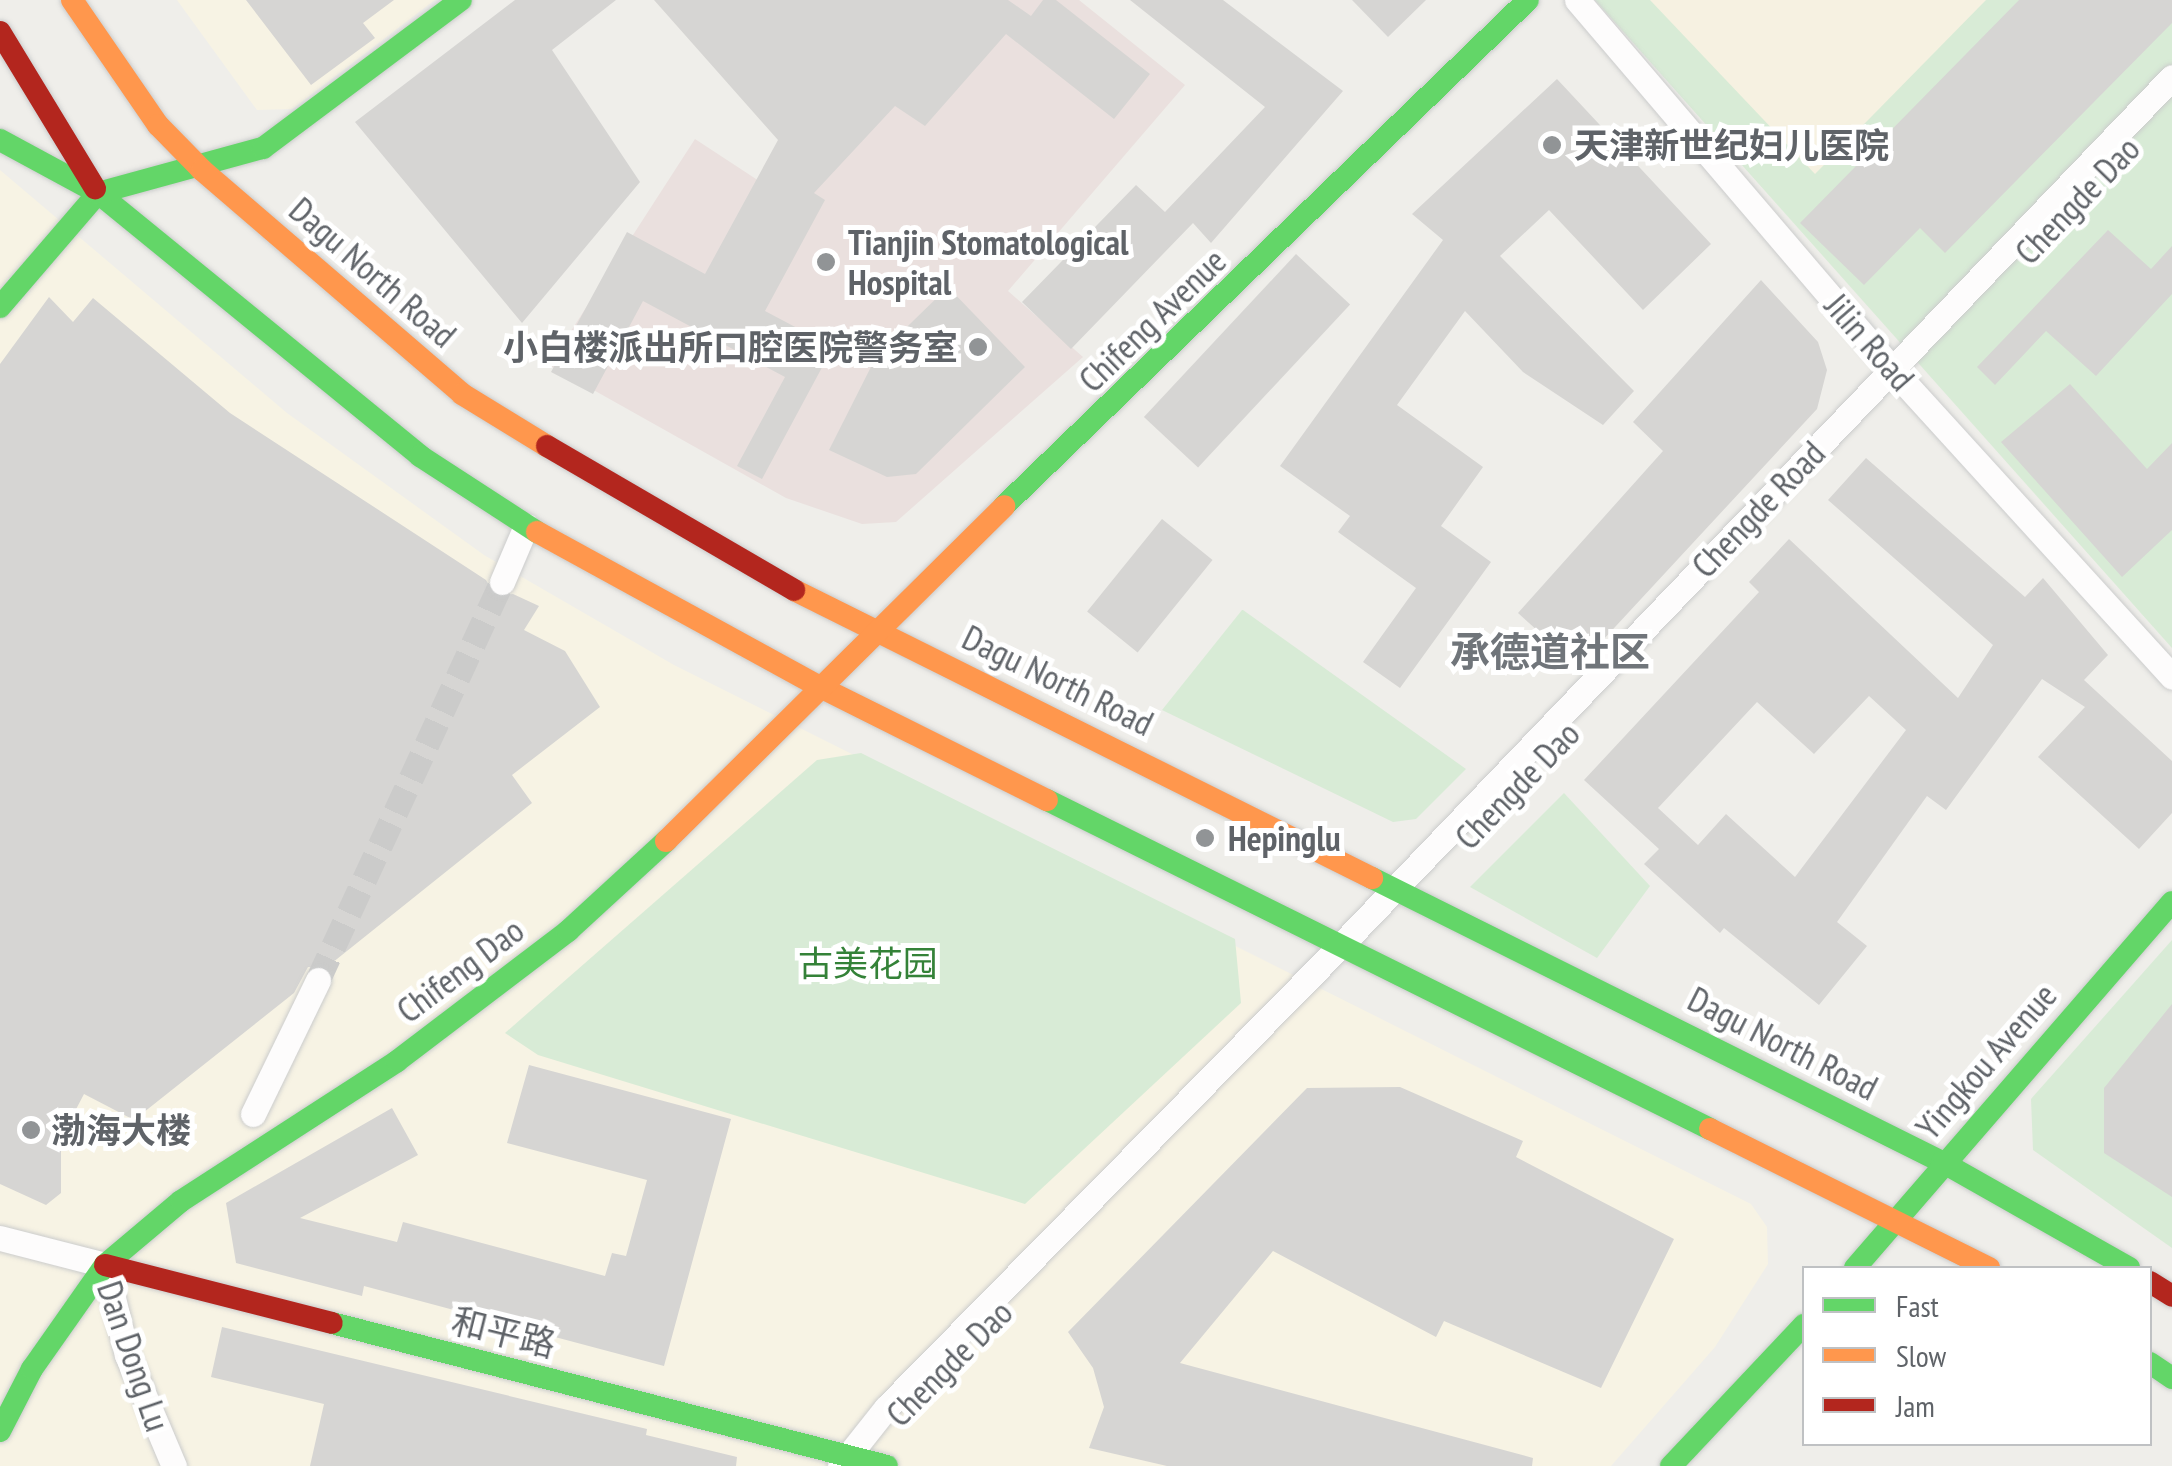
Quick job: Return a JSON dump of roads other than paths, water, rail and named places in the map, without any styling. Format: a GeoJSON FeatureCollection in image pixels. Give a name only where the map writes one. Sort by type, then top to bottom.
{"type":"FeatureCollection","features":[{"type":"Feature","properties":{"kind":"main road","name":"Dagu North Road"},"geometry":{"type":"LineString","coordinates":[[72,0],[158,125],[202,170],[462,394],[747,566],[1942,1162],[2125,1266]]}},
{"type":"Feature","properties":{"kind":"main road"},"geometry":{"type":"LineString","coordinates":[[0,307],[98,193],[202,170],[263,148],[461,0]]}},
{"type":"Feature","properties":{"kind":"main road","name":"Chifeng Avenue"},"geometry":{"type":"LineString","coordinates":[[824,689],[875,630],[1528,0]]}},
{"type":"Feature","properties":{"kind":"main road"},"geometry":{"type":"LineString","coordinates":[[0,32],[98,193]]}},
{"type":"Feature","properties":{"kind":"main road"},"geometry":{"type":"LineString","coordinates":[[0,140],[98,193],[420,456],[526,526],[824,689],[1351,946],[1985,1266]]}},
{"type":"Feature","properties":{"kind":"main road","name":"Chifeng Dao"},"geometry":{"type":"LineString","coordinates":[[104,1266],[181,1202],[396,1061],[568,931],[824,689]]}},
{"type":"Feature","properties":{"kind":"main road","name":"Yingkou Avenue"},"geometry":{"type":"LineString","coordinates":[[1858,1266],[1942,1162],[2172,902]]}},
{"type":"Feature","properties":{"kind":"main road"},"geometry":{"type":"LineString","coordinates":[[0,1431],[32,1370],[104,1266]]}},
{"type":"Feature","properties":{"kind":"main road","name":"和平路"},"geometry":{"type":"LineString","coordinates":[[104,1266],[844,1461],[887,1466]]}},
{"type":"Feature","properties":{"kind":"main road"},"geometry":{"type":"LineString","coordinates":[[1671,1466],[1802,1327]]}},
{"type":"Feature","properties":{"kind":"street","name":"Jilin Road"},"geometry":{"type":"LineString","coordinates":[[1577,0],[1898,376],[2172,676]]}},
{"type":"Feature","properties":{"kind":"street"},"geometry":{"type":"LineString","coordinates":[[1898,376],[2172,77]]}},
{"type":"Feature","properties":{"kind":"street","name":"Chengde Dao"},"geometry":{"type":"LineString","coordinates":[[1403,892],[1898,376],[2172,101]]}},
{"type":"Feature","properties":{"kind":"street"},"geometry":{"type":"LineString","coordinates":[[502,582],[526,526]]}},
{"type":"Feature","properties":{"kind":"street"},"geometry":{"type":"LineString","coordinates":[[1351,946],[1403,892]]}},
{"type":"Feature","properties":{"kind":"street","name":"Chengde Dao"},"geometry":{"type":"LineString","coordinates":[[844,1461],[886,1408],[1351,946]]}},
{"type":"Feature","properties":{"kind":"street"},"geometry":{"type":"LineString","coordinates":[[253,1114],[318,980]]}},
{"type":"Feature","properties":{"kind":"street"},"geometry":{"type":"LineString","coordinates":[[0,1238],[104,1266]]}},
{"type":"Feature","properties":{"kind":"street","name":"Dan Dong Lu"},"geometry":{"type":"LineString","coordinates":[[104,1266],[110,1355],[157,1466]]}},
{"type":"Feature","properties":{"kind":"street","name":"Dan Dong Lu"},"geometry":{"type":"LineString","coordinates":[[104,1266],[127,1355],[174,1466]]}},
{"type":"Feature","properties":{"kind":"tunnel"},"geometry":{"type":"LineString","coordinates":[[318,980],[502,582]]}},
{"type":"Feature","properties":{"kind":"place","name":"天津新世纪妇儿医院"},"geometry":{"type":"Point","coordinates":[1552,145]}},
{"type":"Feature","properties":{"kind":"place","name":"Tianjin Stomatological Hospital"},"geometry":{"type":"Point","coordinates":[826,262]}},
{"type":"Feature","properties":{"kind":"place","name":"小白楼派出所口腔医院警务室"},"geometry":{"type":"Point","coordinates":[978,347]}},
{"type":"Feature","properties":{"kind":"place","name":"Hepinglu"},"geometry":{"type":"Point","coordinates":[1205,838]}},
{"type":"Feature","properties":{"kind":"place","name":"渤海大楼"},"geometry":{"type":"Point","coordinates":[31,1130]}},
{"type":"Feature","properties":{"kind":"district","name":"承德道社区"},"geometry":{"type":"Point","coordinates":[1550,651]}},
{"type":"Feature","properties":{"kind":"park label","name":"古美花园"},"geometry":{"type":"Point","coordinates":[868,963]}}]}
